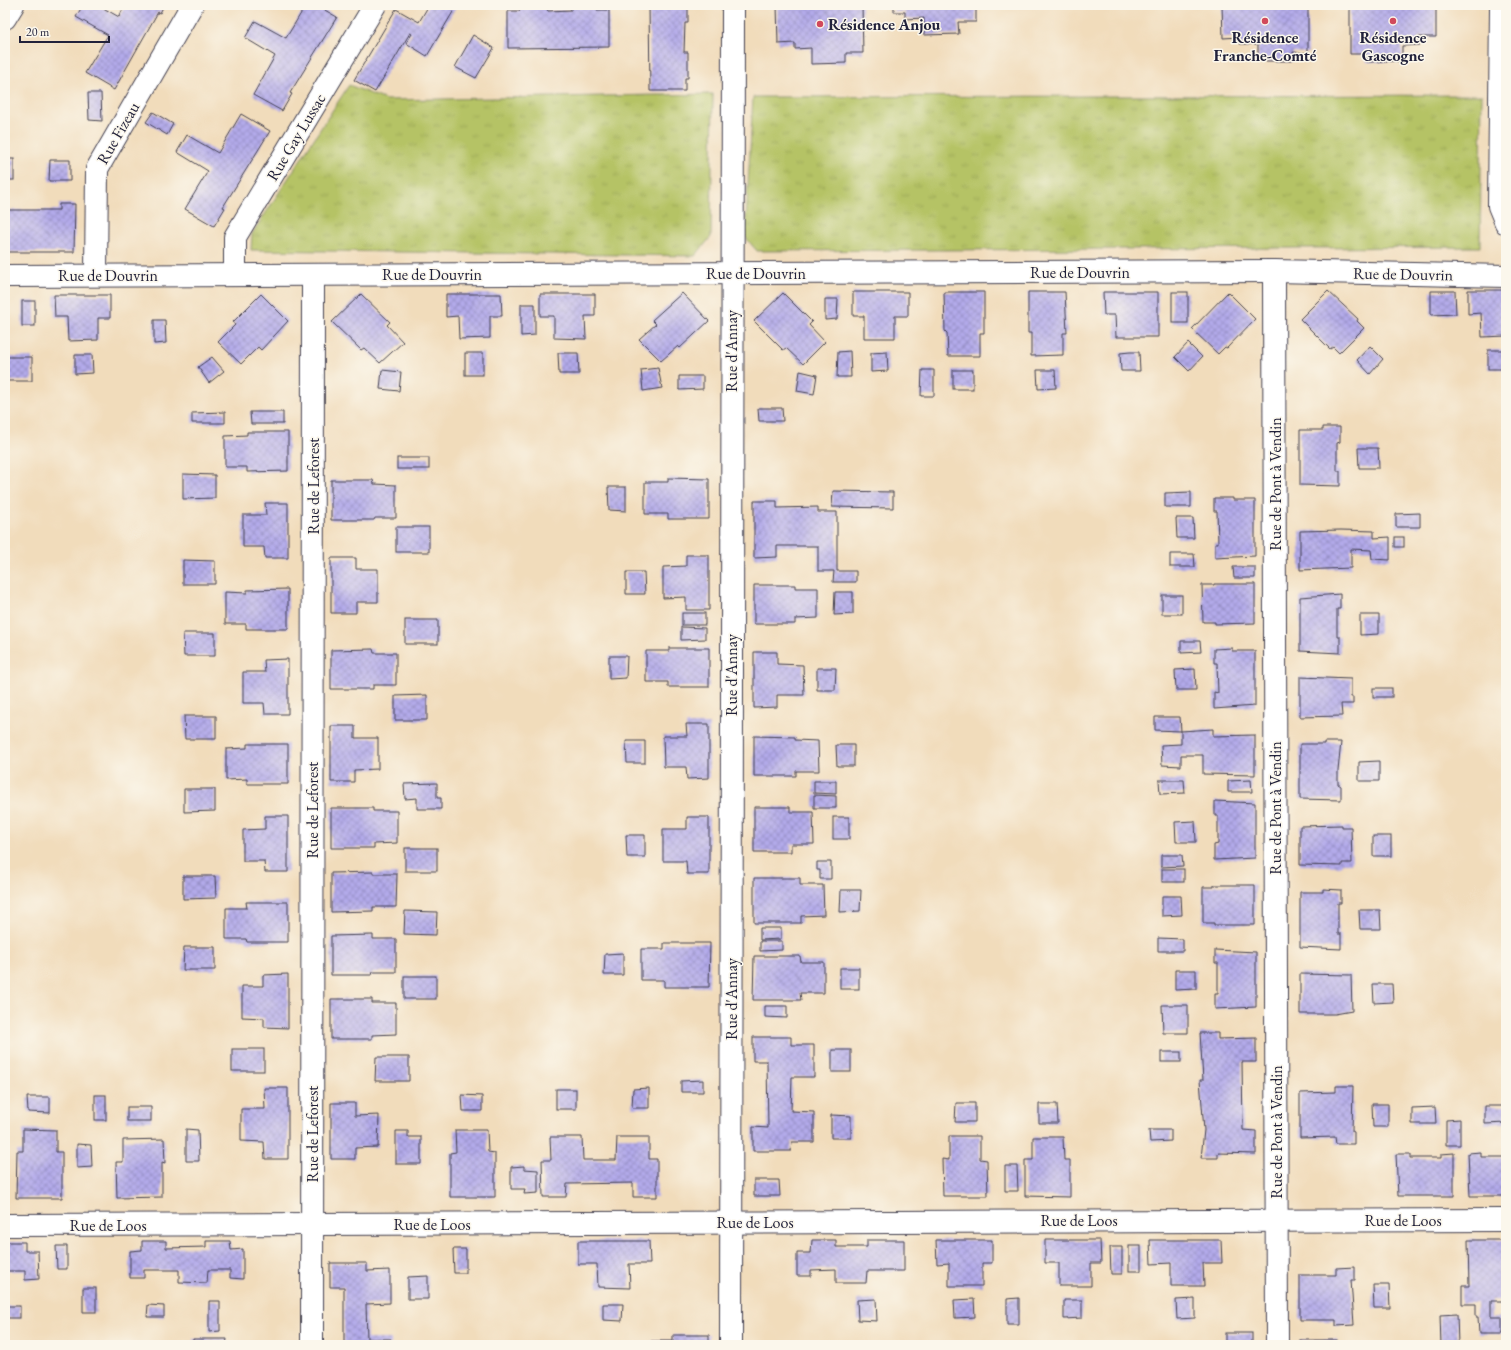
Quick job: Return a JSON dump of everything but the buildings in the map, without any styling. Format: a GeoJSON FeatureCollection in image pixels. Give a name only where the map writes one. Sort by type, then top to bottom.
{"type":"FeatureCollection","features":[{"type":"Feature","properties":{"kind":"street"},"geometry":{"type":"LineString","coordinates":[[5,18],[12,5]]}},
{"type":"Feature","properties":{"kind":"street","name":"Rue Fizeau"},"geometry":{"type":"LineString","coordinates":[[96,274],[97,169],[192,5]]}},
{"type":"Feature","properties":{"kind":"street","name":"Rue Gay Lussac"},"geometry":{"type":"LineString","coordinates":[[235,274],[235,237],[375,5]]}},
{"type":"Feature","properties":{"kind":"street","name":"Rue d'Annay"},"geometry":{"type":"LineString","coordinates":[[731,1345],[732,5]]}},
{"type":"Feature","properties":{"kind":"street"},"geometry":{"type":"LineString","coordinates":[[1501,5],[1499,206],[1506,223]]}},
{"type":"Feature","properties":{"kind":"street","name":"Rue de Douvrin"},"geometry":{"type":"LineString","coordinates":[[5,276],[96,274],[313,275],[1274,271],[1506,276]]}},
{"type":"Feature","properties":{"kind":"street","name":"Rue de Pont à Vendin"},"geometry":{"type":"LineString","coordinates":[[1274,271],[1277,1345]]}},
{"type":"Feature","properties":{"kind":"street","name":"Rue de Leforest"},"geometry":{"type":"LineString","coordinates":[[312,1345],[313,275]]}},
{"type":"Feature","properties":{"kind":"street","name":"Rue de Loos"},"geometry":{"type":"LineString","coordinates":[[5,1225],[1506,1220]]}},
{"type":"Feature","properties":{"kind":"green space"},"geometry":{"type":"Polygon","coordinates":[[[349,85],[386,100],[713,94],[711,237],[695,256],[251,250],[252,234],[349,85]]]}},
{"type":"Feature","properties":{"kind":"green space"},"geometry":{"type":"Polygon","coordinates":[[[1482,95],[1480,247],[757,251],[745,237],[753,97],[1482,95]]]}},
{"type":"Feature","properties":{"kind":"place","name":"Résidence Franche-Comté"},"geometry":{"type":"Point","coordinates":[1265,21]}},
{"type":"Feature","properties":{"kind":"place","name":"Résidence Gascogne"},"geometry":{"type":"Point","coordinates":[1393,21]}},
{"type":"Feature","properties":{"kind":"place","name":"Résidence Anjou"},"geometry":{"type":"Point","coordinates":[820,24]}}]}
